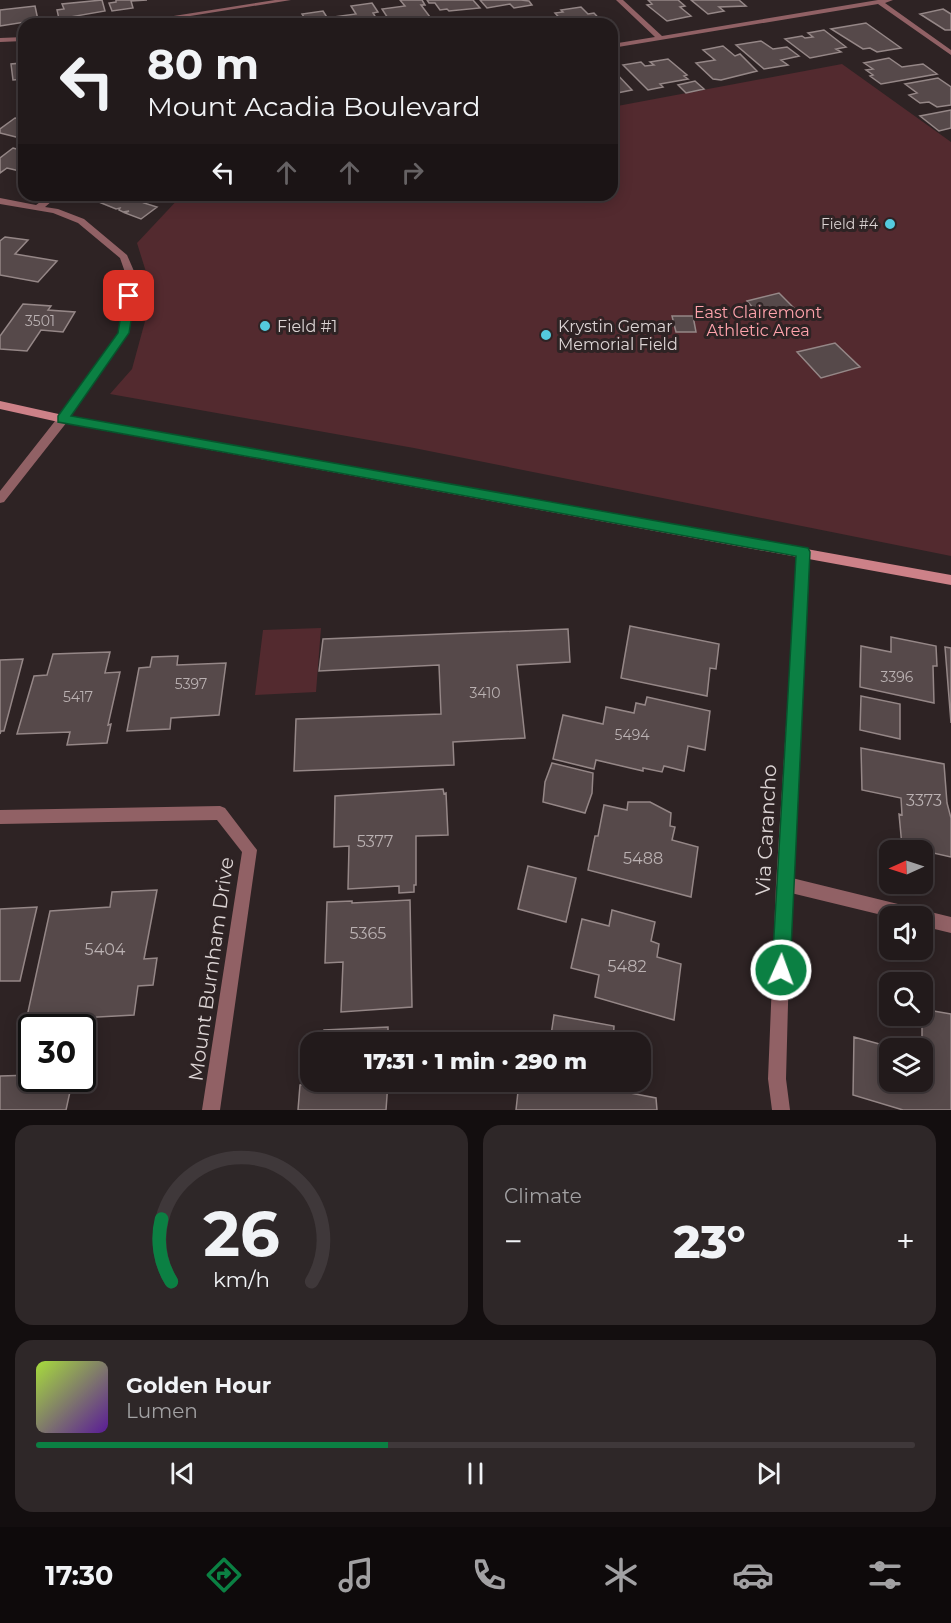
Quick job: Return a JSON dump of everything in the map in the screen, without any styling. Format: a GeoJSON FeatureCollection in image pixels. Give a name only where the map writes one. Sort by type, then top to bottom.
{"type":"FeatureCollection","features":[{"type":"Feature","properties":{"kind":"main road"},"geometry":{"type":"LineString","coordinates":[[0,405],[63,419],[951,580]]}},
{"type":"Feature","properties":{"kind":"street"},"geometry":{"type":"LineString","coordinates":[[166,18],[288,0]]}},
{"type":"Feature","properties":{"kind":"street"},"geometry":{"type":"LineString","coordinates":[[619,0],[660,38]]}},
{"type":"Feature","properties":{"kind":"street"},"geometry":{"type":"LineString","coordinates":[[618,45],[890,0]]}},
{"type":"Feature","properties":{"kind":"street"},"geometry":{"type":"LineString","coordinates":[[880,2],[951,53]]}},
{"type":"Feature","properties":{"kind":"street"},"geometry":{"type":"LineString","coordinates":[[0,40],[18,39]]}},
{"type":"Feature","properties":{"kind":"street"},"geometry":{"type":"LineString","coordinates":[[0,201],[55,211],[81,221],[124,257],[132,278],[124,333],[63,419],[0,499]]}},
{"type":"Feature","properties":{"kind":"street"},"geometry":{"type":"LineString","coordinates":[[37,208],[47,201]]}},
{"type":"Feature","properties":{"kind":"street","name":"Via Carancho"},"geometry":{"type":"LineString","coordinates":[[781,1110],[777,1079],[784,884],[803,552]]}},
{"type":"Feature","properties":{"kind":"street","name":"Mount Burnham Drive"},"geometry":{"type":"LineString","coordinates":[[0,817],[220,813],[250,850],[211,1110]]}},
{"type":"Feature","properties":{"kind":"street"},"geometry":{"type":"LineString","coordinates":[[784,884],[879,907]]}},
{"type":"Feature","properties":{"kind":"street"},"geometry":{"type":"LineString","coordinates":[[933,921],[951,925]]}},
{"type":"Feature","properties":{"kind":"green space","name":"East Clairemont Athletic Area"},"geometry":{"type":"Polygon","coordinates":[[[842,64],[951,142],[951,556],[414,448],[110,394],[132,369],[147,314],[151,288],[137,243],[176,201],[618,201],[618,106],[842,64]]]}},
{"type":"Feature","properties":{"kind":"green space"},"geometry":{"type":"Polygon","coordinates":[[[321,628],[316,692],[255,695],[263,630],[321,628]]]}},
{"type":"Feature","properties":{"kind":"building"},"geometry":{"type":"Polygon","coordinates":[[[102,0],[105,11],[59,18],[57,10],[64,9],[62,4],[102,0]]]}},
{"type":"Feature","properties":{"kind":"building"},"geometry":{"type":"Polygon","coordinates":[[[116,0],[147,0],[131,1],[133,8],[112,11],[109,3],[116,2],[116,0]]]}},
{"type":"Feature","properties":{"kind":"building"},"geometry":{"type":"Polygon","coordinates":[[[400,0],[422,0],[425,5],[421,5],[430,17],[388,18],[382,9],[405,6],[400,0]]]}},
{"type":"Feature","properties":{"kind":"building"},"geometry":{"type":"Polygon","coordinates":[[[427,0],[473,0],[480,8],[440,10],[435,3],[429,3],[427,0]]]}},
{"type":"Feature","properties":{"kind":"building"},"geometry":{"type":"Polygon","coordinates":[[[480,0],[521,0],[529,1],[532,5],[514,8],[510,4],[487,8],[480,0]]]}},
{"type":"Feature","properties":{"kind":"building"},"geometry":{"type":"Polygon","coordinates":[[[648,0],[678,0],[685,6],[680,7],[691,16],[667,21],[647,5],[652,4],[648,0]]]}},
{"type":"Feature","properties":{"kind":"building"},"geometry":{"type":"Polygon","coordinates":[[[691,0],[739,0],[746,6],[719,7],[724,11],[708,14],[691,0]]]}},
{"type":"Feature","properties":{"kind":"building"},"geometry":{"type":"Polygon","coordinates":[[[372,3],[378,12],[373,13],[376,18],[334,18],[356,14],[351,6],[372,3]]]}},
{"type":"Feature","properties":{"kind":"building"},"geometry":{"type":"Polygon","coordinates":[[[35,6],[38,18],[18,18],[18,23],[0,26],[0,10],[35,6]]]}},
{"type":"Feature","properties":{"kind":"building"},"geometry":{"type":"Polygon","coordinates":[[[581,7],[588,14],[594,13],[599,18],[560,18],[555,13],[563,12],[561,10],[581,7]]]}},
{"type":"Feature","properties":{"kind":"building"},"geometry":{"type":"Polygon","coordinates":[[[943,9],[951,14],[951,30],[945,30],[920,14],[943,9]]]}},
{"type":"Feature","properties":{"kind":"building"},"geometry":{"type":"Polygon","coordinates":[[[323,11],[327,18],[305,18],[302,14],[323,11]]]}},
{"type":"Feature","properties":{"kind":"building"},"geometry":{"type":"Polygon","coordinates":[[[866,23],[901,48],[877,52],[870,48],[863,49],[831,29],[866,23]]]}},
{"type":"Feature","properties":{"kind":"building"},"geometry":{"type":"Polygon","coordinates":[[[824,30],[846,47],[836,49],[841,52],[810,58],[785,39],[813,37],[808,33],[824,30]]]}},
{"type":"Feature","properties":{"kind":"building"},"geometry":{"type":"Polygon","coordinates":[[[761,41],[773,49],[787,47],[799,56],[781,60],[788,65],[764,69],[736,45],[761,41]]]}},
{"type":"Feature","properties":{"kind":"building"},"geometry":{"type":"Polygon","coordinates":[[[723,46],[735,56],[740,54],[757,71],[721,80],[713,79],[696,63],[715,60],[703,50],[723,46]]]}},
{"type":"Feature","properties":{"kind":"building"},"geometry":{"type":"Polygon","coordinates":[[[889,58],[902,67],[923,64],[937,74],[881,84],[870,76],[873,75],[866,70],[873,69],[864,63],[889,58]]]}},
{"type":"Feature","properties":{"kind":"building"},"geometry":{"type":"Polygon","coordinates":[[[668,59],[687,75],[684,76],[688,79],[660,84],[663,87],[648,90],[623,65],[641,62],[645,66],[654,65],[650,62],[668,59]]]}},
{"type":"Feature","properties":{"kind":"building"},"geometry":{"type":"Polygon","coordinates":[[[18,63],[18,80],[13,80],[11,64],[18,63]]]}},
{"type":"Feature","properties":{"kind":"building"},"geometry":{"type":"Polygon","coordinates":[[[618,75],[632,90],[618,93],[618,75]]]}},
{"type":"Feature","properties":{"kind":"building"},"geometry":{"type":"Polygon","coordinates":[[[938,78],[951,87],[951,105],[937,107],[929,102],[920,103],[909,95],[917,93],[905,84],[938,78]]]}},
{"type":"Feature","properties":{"kind":"building"},"geometry":{"type":"Polygon","coordinates":[[[695,81],[704,89],[686,93],[678,85],[695,81]]]}},
{"type":"Feature","properties":{"kind":"building"},"geometry":{"type":"Polygon","coordinates":[[[951,110],[951,128],[939,131],[920,116],[951,110]]]}},
{"type":"Feature","properties":{"kind":"building"},"geometry":{"type":"Polygon","coordinates":[[[15,118],[18,119],[18,138],[0,133],[0,129],[15,118]]]}},
{"type":"Feature","properties":{"kind":"building"},"geometry":{"type":"Polygon","coordinates":[[[13,148],[18,149],[18,171],[7,168],[0,173],[0,158],[13,148]]]}},
{"type":"Feature","properties":{"kind":"building"},"geometry":{"type":"Polygon","coordinates":[[[96,201],[146,201],[144,203],[157,207],[141,219],[125,213],[129,211],[123,212],[119,210],[120,208],[116,209],[96,201]]]}},
{"type":"Feature","properties":{"kind":"building"},"geometry":{"type":"Polygon","coordinates":[[[5,237],[28,240],[15,254],[57,261],[38,282],[0,275],[0,241],[5,237]]]}},
{"type":"Feature","properties":{"kind":"building"},"geometry":{"type":"Polygon","coordinates":[[[779,293],[796,310],[763,319],[747,301],[779,293]]]}},
{"type":"Feature","properties":{"kind":"building"},"geometry":{"type":"Polygon","coordinates":[[[23,304],[51,306],[48,310],[75,312],[63,332],[41,330],[27,351],[0,349],[0,336],[23,304]]]}},
{"type":"Feature","properties":{"kind":"building"},"geometry":{"type":"Polygon","coordinates":[[[672,316],[693,316],[696,332],[676,332],[672,316]]]}},
{"type":"Feature","properties":{"kind":"building"},"geometry":{"type":"Polygon","coordinates":[[[835,343],[860,367],[821,378],[797,352],[835,343]]]}},
{"type":"Feature","properties":{"kind":"building"},"geometry":{"type":"Polygon","coordinates":[[[630,626],[719,644],[716,669],[710,668],[707,696],[621,678],[630,626]]]}},
{"type":"Feature","properties":{"kind":"building"},"geometry":{"type":"Polygon","coordinates":[[[568,629],[570,662],[517,665],[525,738],[453,742],[454,765],[294,771],[296,719],[441,714],[439,665],[319,671],[323,639],[568,629]]]}},
{"type":"Feature","properties":{"kind":"building"},"geometry":{"type":"Polygon","coordinates":[[[891,637],[936,646],[937,666],[933,666],[934,703],[860,687],[861,646],[891,652],[891,637]]]}},
{"type":"Feature","properties":{"kind":"building"},"geometry":{"type":"Polygon","coordinates":[[[945,647],[951,648],[951,723],[945,647]]]}},
{"type":"Feature","properties":{"kind":"building"},"geometry":{"type":"Polygon","coordinates":[[[110,652],[105,673],[120,672],[108,725],[111,724],[107,743],[67,745],[70,732],[17,734],[34,676],[47,675],[53,654],[110,652]]]}},
{"type":"Feature","properties":{"kind":"building"},"geometry":{"type":"Polygon","coordinates":[[[178,656],[177,665],[226,663],[219,715],[171,718],[170,729],[127,731],[139,668],[150,667],[152,657],[178,656]]]}},
{"type":"Feature","properties":{"kind":"building"},"geometry":{"type":"Polygon","coordinates":[[[23,659],[4,731],[0,734],[0,660],[23,659]]]}},
{"type":"Feature","properties":{"kind":"building"},"geometry":{"type":"Polygon","coordinates":[[[861,696],[900,704],[900,739],[860,730],[861,696]]]}},
{"type":"Feature","properties":{"kind":"building"},"geometry":{"type":"Polygon","coordinates":[[[647,697],[710,711],[705,750],[688,746],[684,771],[664,766],[662,772],[643,768],[643,771],[596,760],[594,769],[553,759],[563,715],[603,724],[606,707],[634,713],[636,703],[645,705],[647,697]]]}},
{"type":"Feature","properties":{"kind":"building"},"geometry":{"type":"Polygon","coordinates":[[[861,748],[944,764],[947,803],[951,818],[951,857],[933,853],[933,840],[901,840],[899,814],[902,815],[901,798],[862,790],[861,748]]]}},
{"type":"Feature","properties":{"kind":"building"},"geometry":{"type":"Polygon","coordinates":[[[552,763],[593,773],[592,793],[585,813],[543,802],[545,782],[552,763]]]}},
{"type":"Feature","properties":{"kind":"building"},"geometry":{"type":"Polygon","coordinates":[[[443,789],[444,794],[446,793],[448,835],[416,836],[414,892],[399,893],[399,886],[348,889],[349,846],[334,847],[335,796],[443,789]]]}},
{"type":"Feature","properties":{"kind":"building"},"geometry":{"type":"Polygon","coordinates":[[[628,802],[650,802],[671,813],[670,826],[675,827],[672,840],[698,847],[691,897],[588,870],[604,805],[627,810],[628,802]]]}},
{"type":"Feature","properties":{"kind":"building"},"geometry":{"type":"Polygon","coordinates":[[[528,866],[576,878],[566,922],[518,909],[528,866]]]}},
{"type":"Feature","properties":{"kind":"building"},"geometry":{"type":"Polygon","coordinates":[[[157,890],[144,959],[157,958],[153,985],[138,986],[134,1015],[96,1017],[96,1014],[28,1014],[50,911],[110,907],[112,892],[157,890]]]}},
{"type":"Feature","properties":{"kind":"building"},"geometry":{"type":"Polygon","coordinates":[[[410,900],[412,1007],[341,1012],[343,962],[325,963],[327,902],[410,900]]]}},
{"type":"Feature","properties":{"kind":"building"},"geometry":{"type":"Polygon","coordinates":[[[37,907],[20,981],[0,981],[0,909],[37,907]]]}},
{"type":"Feature","properties":{"kind":"building"},"geometry":{"type":"Polygon","coordinates":[[[612,910],[655,922],[651,941],[659,944],[657,957],[681,964],[674,1020],[595,997],[599,975],[571,968],[582,919],[609,926],[612,910]]]}},
{"type":"Feature","properties":{"kind":"building"},"geometry":{"type":"Polygon","coordinates":[[[933,1011],[951,1014],[951,1110],[903,1110],[853,1095],[854,1037],[879,1044],[879,1092],[933,1092],[933,1038],[922,1038],[922,1026],[933,1026],[933,1011]]]}},
{"type":"Feature","properties":{"kind":"building"},"geometry":{"type":"Polygon","coordinates":[[[554,1015],[614,1026],[614,1032],[551,1032],[554,1015]]]}},
{"type":"Feature","properties":{"kind":"building"},"geometry":{"type":"Polygon","coordinates":[[[388,1027],[388,1032],[324,1032],[324,1030],[388,1027]]]}},
{"type":"Feature","properties":{"kind":"building"},"geometry":{"type":"Polygon","coordinates":[[[18,1075],[18,1092],[70,1092],[66,1110],[0,1110],[0,1076],[18,1075]]]}},
{"type":"Feature","properties":{"kind":"building"},"geometry":{"type":"Polygon","coordinates":[[[300,1085],[300,1092],[387,1092],[386,1110],[298,1110],[300,1085]]]}},
{"type":"Feature","properties":{"kind":"building"},"geometry":{"type":"Polygon","coordinates":[[[518,1092],[625,1092],[656,1098],[657,1110],[516,1110],[518,1092]]]}},
{"type":"Feature","properties":{"kind":"place","name":"Field #4"},"geometry":{"type":"Point","coordinates":[890,224]}},
{"type":"Feature","properties":{"kind":"place","name":"Field #1"},"geometry":{"type":"Point","coordinates":[265,326]}},
{"type":"Feature","properties":{"kind":"place","name":"Krystin Gemar Memorial Field"},"geometry":{"type":"Point","coordinates":[546,335]}},
{"type":"Feature","properties":{"kind":"route"},"geometry":{"type":"LineString","coordinates":[[129,296],[124,333],[63,419],[803,552],[781,970]]}}]}
